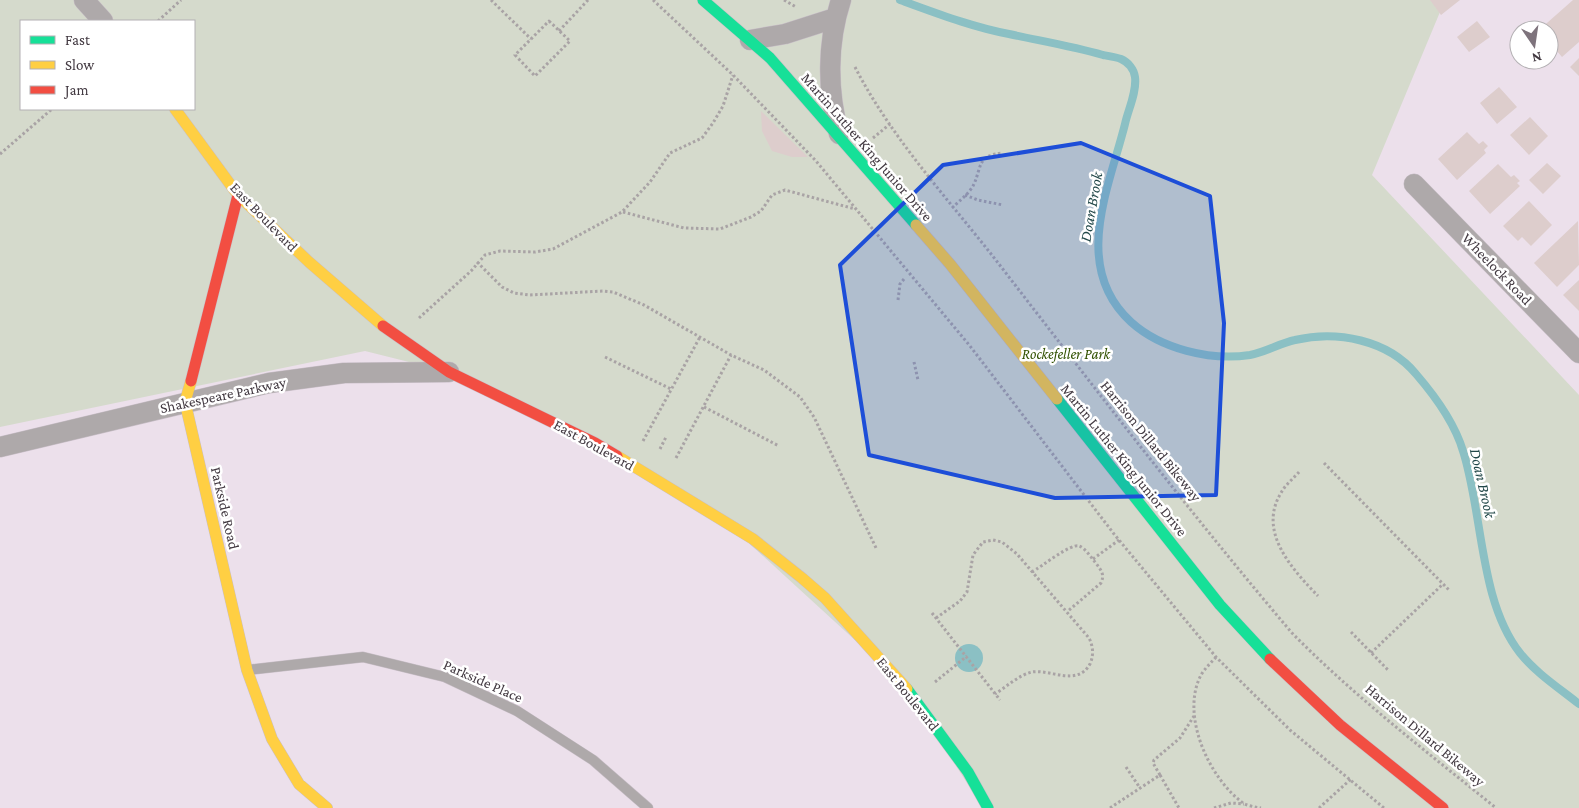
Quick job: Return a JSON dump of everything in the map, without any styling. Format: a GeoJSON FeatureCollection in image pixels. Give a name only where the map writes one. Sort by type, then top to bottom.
{"type":"FeatureCollection","features":[{"type":"Feature","properties":{"kind":"street"},"geometry":{"type":"LineString","coordinates":[[84,0],[102,20]]}},
{"type":"Feature","properties":{"kind":"street","name":"Martin Luther King Junior Drive"},"geometry":{"type":"LineString","coordinates":[[703,0],[770,58],[950,264],[1220,605],[1306,695],[1390,768],[1443,808]]}},
{"type":"Feature","properties":{"kind":"street"},"geometry":{"type":"LineString","coordinates":[[750,40],[785,34],[838,9]]}},
{"type":"Feature","properties":{"kind":"street"},"geometry":{"type":"LineString","coordinates":[[838,9],[830,80],[832,109],[841,138]]}},
{"type":"Feature","properties":{"kind":"street","name":"East Boulevard"},"geometry":{"type":"LineString","coordinates":[[176,110],[238,195],[309,262],[378,322],[450,372],[595,443],[753,539],[825,598],[905,686],[968,772],[988,808]]}},
{"type":"Feature","properties":{"kind":"street","name":"Wheelock Road"},"geometry":{"type":"LineString","coordinates":[[1414,184],[1579,353]]}},
{"type":"Feature","properties":{"kind":"street","name":"Parkside Road"},"geometry":{"type":"LineString","coordinates":[[238,195],[214,300],[186,402],[246,670],[272,739],[300,784],[327,808]]}},
{"type":"Feature","properties":{"kind":"street","name":"Shakespeare Parkway"},"geometry":{"type":"LineString","coordinates":[[0,447],[269,383],[344,373],[450,372]]}},
{"type":"Feature","properties":{"kind":"lane","name":"Parkside Place"},"geometry":{"type":"LineString","coordinates":[[246,670],[364,658],[445,678],[517,711],[593,760],[648,808]]}},
{"type":"Feature","properties":{"kind":"path"},"geometry":{"type":"LineString","coordinates":[[159,20],[181,0]]}},
{"type":"Feature","properties":{"kind":"path"},"geometry":{"type":"LineString","coordinates":[[490,0],[531,39]]}},
{"type":"Feature","properties":{"kind":"path"},"geometry":{"type":"LineString","coordinates":[[559,31],[588,0]]}},
{"type":"Feature","properties":{"kind":"path"},"geometry":{"type":"LineString","coordinates":[[653,0],[733,75],[816,161],[970,346],[1119,540],[1216,657],[1290,730],[1384,808]]}},
{"type":"Feature","properties":{"kind":"path"},"geometry":{"type":"LineString","coordinates":[[549,21],[570,42],[535,76],[515,55],[531,39],[549,21]]}},
{"type":"Feature","properties":{"kind":"path","name":"Harrison Dillard Bikeway"},"geometry":{"type":"LineString","coordinates":[[852,59],[862,82],[890,124],[952,208],[1001,266],[1105,403],[1292,632],[1316,658],[1388,721],[1496,808]]}},
{"type":"Feature","properties":{"kind":"path"},"geometry":{"type":"LineString","coordinates":[[419,318],[471,271],[484,254],[491,252],[535,252],[553,249],[622,212],[650,182],[670,153],[702,138],[714,123],[723,106],[733,75]]}},
{"type":"Feature","properties":{"kind":"path"},"geometry":{"type":"LineString","coordinates":[[0,154],[51,110]]}},
{"type":"Feature","properties":{"kind":"path"},"geometry":{"type":"LineString","coordinates":[[873,138],[890,124]]}},
{"type":"Feature","properties":{"kind":"path"},"geometry":{"type":"LineString","coordinates":[[952,208],[974,184],[979,165],[984,159],[993,154],[1003,153]]}},
{"type":"Feature","properties":{"kind":"path"},"geometry":{"type":"LineString","coordinates":[[622,212],[633,213],[684,228],[720,229],[751,217],[765,206],[772,195],[785,190],[855,209]]}},
{"type":"Feature","properties":{"kind":"path"},"geometry":{"type":"LineString","coordinates":[[965,194],[978,200],[1003,205]]}},
{"type":"Feature","properties":{"kind":"path"},"geometry":{"type":"LineString","coordinates":[[477,262],[502,287],[514,293],[530,294],[582,290],[613,292],[644,305],[731,355],[764,370],[794,392],[805,404],[828,444],[877,550]]}},
{"type":"Feature","properties":{"kind":"path"},"geometry":{"type":"LineString","coordinates":[[898,300],[899,288],[904,279]]}},
{"type":"Feature","properties":{"kind":"path"},"geometry":{"type":"LineString","coordinates":[[643,441],[700,337]]}},
{"type":"Feature","properties":{"kind":"path"},"geometry":{"type":"LineString","coordinates":[[676,458],[731,355]]}},
{"type":"Feature","properties":{"kind":"path"},"geometry":{"type":"LineString","coordinates":[[605,357],[671,389]]}},
{"type":"Feature","properties":{"kind":"path"},"geometry":{"type":"LineString","coordinates":[[914,362],[918,380]]}},
{"type":"Feature","properties":{"kind":"path"},"geometry":{"type":"LineString","coordinates":[[704,407],[779,446]]}},
{"type":"Feature","properties":{"kind":"path"},"geometry":{"type":"LineString","coordinates":[[660,449],[666,437]]}},
{"type":"Feature","properties":{"kind":"path"},"geometry":{"type":"LineString","coordinates":[[1324,463],[1449,590]]}},
{"type":"Feature","properties":{"kind":"path"},"geometry":{"type":"LineString","coordinates":[[1299,472],[1280,494],[1276,504],[1274,519],[1276,537],[1282,555],[1292,569],[1318,596]]}},
{"type":"Feature","properties":{"kind":"path"},"geometry":{"type":"LineString","coordinates":[[936,618],[960,601],[967,592],[973,555],[983,542],[993,540],[1002,542],[1032,572],[1068,611],[1089,638],[1092,646],[1092,659],[1088,667],[1077,674],[1067,676],[1039,672],[1030,673],[995,694]]}},
{"type":"Feature","properties":{"kind":"path"},"geometry":{"type":"LineString","coordinates":[[1093,559],[1119,540]]}},
{"type":"Feature","properties":{"kind":"path"},"geometry":{"type":"LineString","coordinates":[[1032,572],[1074,545],[1082,547],[1102,571],[1103,577],[1101,583],[1068,611]]}},
{"type":"Feature","properties":{"kind":"path"},"geometry":{"type":"LineString","coordinates":[[1371,653],[1443,584]]}},
{"type":"Feature","properties":{"kind":"path"},"geometry":{"type":"LineString","coordinates":[[932,613],[1000,700]]}},
{"type":"Feature","properties":{"kind":"path"},"geometry":{"type":"LineString","coordinates":[[1351,632],[1389,671]]}},
{"type":"Feature","properties":{"kind":"path"},"geometry":{"type":"LineString","coordinates":[[934,682],[967,656]]}},
{"type":"Feature","properties":{"kind":"path"},"geometry":{"type":"LineString","coordinates":[[1216,657],[1205,669],[1199,681],[1194,715],[1198,735],[1212,768],[1231,792],[1244,804]]}},
{"type":"Feature","properties":{"kind":"path"},"geometry":{"type":"LineString","coordinates":[[1180,808],[1153,763],[1154,760],[1180,738],[1194,715]]}},
{"type":"Feature","properties":{"kind":"path"},"geometry":{"type":"LineString","coordinates":[[1126,767],[1140,788]]}},
{"type":"Feature","properties":{"kind":"path"},"geometry":{"type":"LineString","coordinates":[[1110,808],[1160,774]]}},
{"type":"Feature","properties":{"kind":"path"},"geometry":{"type":"LineString","coordinates":[[1319,808],[1351,779]]}},
{"type":"Feature","properties":{"kind":"path"},"geometry":{"type":"LineString","coordinates":[[1214,808],[1231,803],[1261,808]]}},
{"type":"Feature","properties":{"kind":"highlighted area"},"geometry":{"type":"Polygon","coordinates":[[[1081,143],[1210,196],[1224,323],[1216,495],[1055,498],[869,455],[840,265],[943,165],[1081,143]]]}},
{"type":"Feature","properties":{"kind":"green space","name":"Rockefeller Park"},"geometry":{"type":"Polygon","coordinates":[[[0,0],[1445,0],[1372,175],[1579,395],[1579,808],[983,808],[905,686],[727,523],[449,372],[365,351],[0,427],[0,0]]]}},
{"type":"Feature","properties":{"kind":"water"},"geometry":{"type":"Polygon","coordinates":[[[969,644],[979,648],[983,658],[979,668],[969,672],[959,668],[955,658],[959,648],[969,644]]]}},
{"type":"Feature","properties":{"kind":"building"},"geometry":{"type":"Polygon","coordinates":[[[1430,0],[1460,0],[1441,15],[1430,0]]]}},
{"type":"Feature","properties":{"kind":"building"},"geometry":{"type":"Polygon","coordinates":[[[1573,0],[1579,0],[1579,42],[1562,57],[1559,54],[1559,20],[1550,20],[1573,0]]]}},
{"type":"Feature","properties":{"kind":"building"},"geometry":{"type":"Polygon","coordinates":[[[1477,21],[1490,37],[1469,52],[1457,37],[1477,21]]]}},
{"type":"Feature","properties":{"kind":"building"},"geometry":{"type":"Polygon","coordinates":[[[1579,58],[1579,76],[1570,67],[1579,58]]]}},
{"type":"Feature","properties":{"kind":"building"},"geometry":{"type":"Polygon","coordinates":[[[1499,87],[1517,107],[1497,124],[1480,103],[1499,87]]]}},
{"type":"Feature","properties":{"kind":"building"},"geometry":{"type":"Polygon","coordinates":[[[761,111],[808,157],[792,157],[772,151],[762,131],[761,111]]]}},
{"type":"Feature","properties":{"kind":"building"},"geometry":{"type":"Polygon","coordinates":[[[1530,117],[1548,136],[1529,155],[1510,135],[1530,117]]]}},
{"type":"Feature","properties":{"kind":"building"},"geometry":{"type":"Polygon","coordinates":[[[1467,132],[1479,144],[1483,141],[1488,146],[1484,150],[1486,153],[1457,180],[1438,159],[1467,132]]]}},
{"type":"Feature","properties":{"kind":"building"},"geometry":{"type":"Polygon","coordinates":[[[1547,163],[1561,176],[1543,194],[1529,180],[1547,163]]]}},
{"type":"Feature","properties":{"kind":"building"},"geometry":{"type":"Polygon","coordinates":[[[1498,164],[1511,177],[1514,175],[1520,181],[1517,183],[1520,186],[1490,214],[1469,191],[1498,164]]]}},
{"type":"Feature","properties":{"kind":"building"},"geometry":{"type":"Polygon","coordinates":[[[1529,201],[1552,225],[1531,246],[1522,237],[1518,241],[1503,226],[1529,201]]]}},
{"type":"Feature","properties":{"kind":"building"},"geometry":{"type":"Polygon","coordinates":[[[1578,221],[1579,265],[1557,287],[1534,263],[1578,221]]]}},
{"type":"Feature","properties":{"kind":"building"},"geometry":{"type":"Polygon","coordinates":[[[1579,280],[1579,311],[1563,295],[1579,280]]]}},
{"type":"Feature","properties":{"kind":"waterway","name":"Doan Brook"},"geometry":{"type":"LineString","coordinates":[[900,0],[981,28],[1115,57],[1128,64],[1134,74],[1135,89],[1104,200],[1100,226],[1099,252],[1102,277],[1113,300],[1131,322],[1143,331],[1171,346],[1187,351],[1219,356],[1250,355],[1295,340],[1328,336],[1361,340],[1391,353],[1404,362],[1437,401],[1450,421],[1463,451],[1470,475],[1489,583],[1507,632],[1520,653],[1533,667],[1579,704]]}},
{"type":"Feature","properties":{"kind":"traffic: fast"},"geometry":{"type":"LineString","coordinates":[[703,0],[770,58],[916,225]]}},
{"type":"Feature","properties":{"kind":"traffic: fast"},"geometry":{"type":"LineString","coordinates":[[1057,399],[1220,605],[1270,659]]}},
{"type":"Feature","properties":{"kind":"traffic: fast"},"geometry":{"type":"LineString","coordinates":[[907,689],[968,772],[988,808]]}},
{"type":"Feature","properties":{"kind":"traffic: slow"},"geometry":{"type":"LineString","coordinates":[[176,110],[238,195],[309,262],[383,326]]}},
{"type":"Feature","properties":{"kind":"traffic: slow"},"geometry":{"type":"LineString","coordinates":[[916,225],[950,264],[1057,399]]}},
{"type":"Feature","properties":{"kind":"traffic: slow"},"geometry":{"type":"LineString","coordinates":[[191,381],[185,402],[247,670],[272,739],[299,784],[327,808]]}},
{"type":"Feature","properties":{"kind":"traffic: slow"},"geometry":{"type":"LineString","coordinates":[[617,456],[753,539],[802,578],[825,598],[907,689]]}},
{"type":"Feature","properties":{"kind":"traffic: jam"},"geometry":{"type":"LineString","coordinates":[[191,381],[238,195]]}},
{"type":"Feature","properties":{"kind":"traffic: jam"},"geometry":{"type":"LineString","coordinates":[[383,326],[449,372],[595,443],[617,456]]}},
{"type":"Feature","properties":{"kind":"traffic: jam"},"geometry":{"type":"LineString","coordinates":[[1270,659],[1340,725],[1443,808]]}}]}
